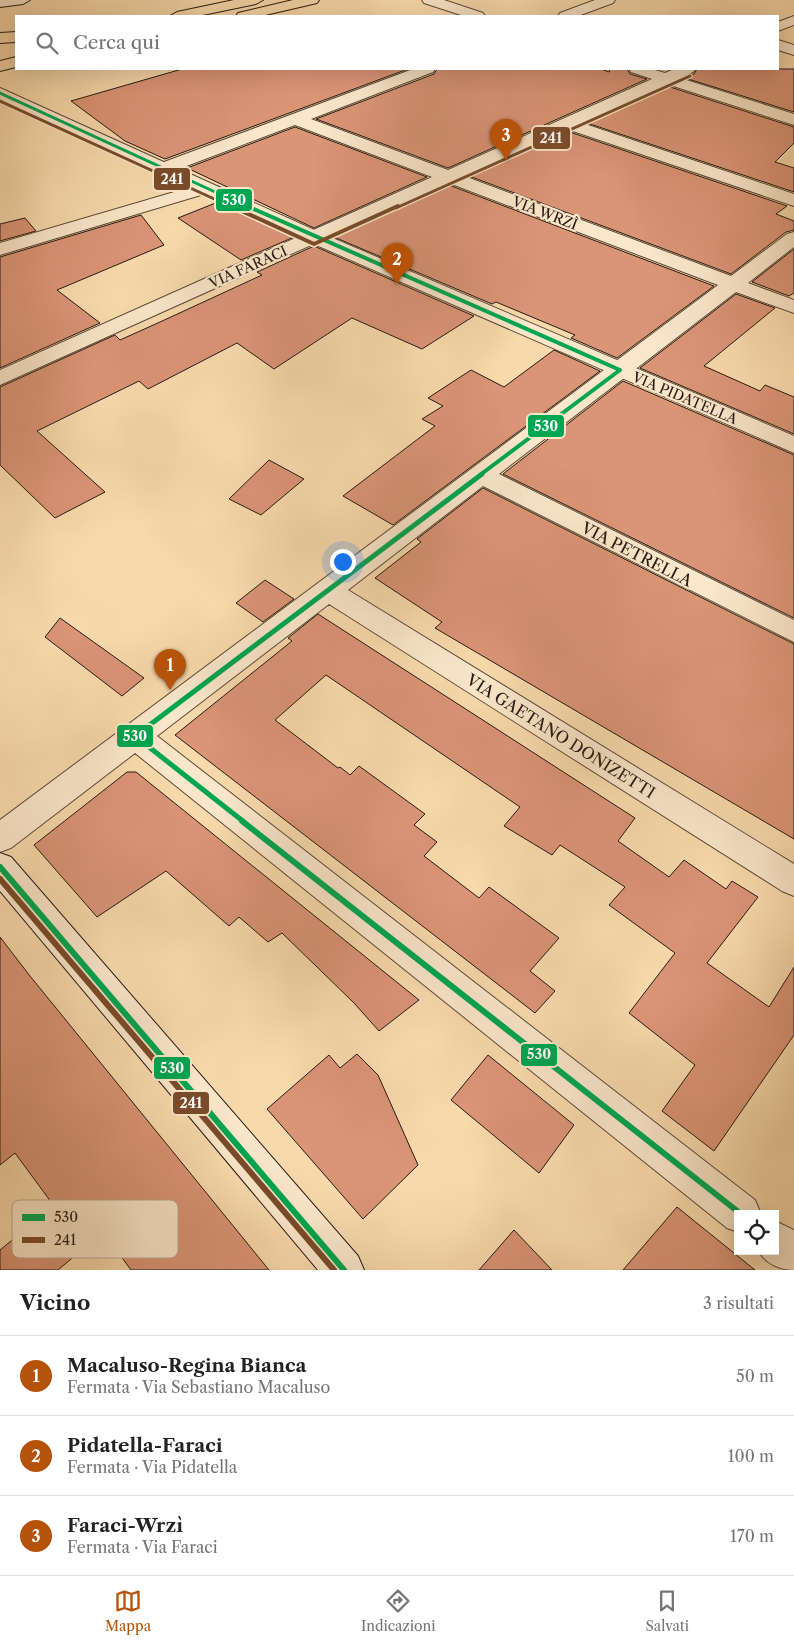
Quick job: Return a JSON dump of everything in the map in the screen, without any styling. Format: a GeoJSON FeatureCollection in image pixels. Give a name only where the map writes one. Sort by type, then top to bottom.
{"type":"FeatureCollection","features":[{"type":"Feature","properties":{"kind":"main road"},"geometry":{"type":"LineString","coordinates":[[182,15],[256,0]]}},
{"type":"Feature","properties":{"kind":"main road"},"geometry":{"type":"LineString","coordinates":[[246,15],[312,0]]}},
{"type":"Feature","properties":{"kind":"main road"},"geometry":{"type":"LineString","coordinates":[[0,38],[15,37]]}},
{"type":"Feature","properties":{"kind":"main road"},"geometry":{"type":"LineString","coordinates":[[0,46],[15,45]]}},
{"type":"Feature","properties":{"kind":"main road"},"geometry":{"type":"LineString","coordinates":[[0,67],[15,62]]}},
{"type":"Feature","properties":{"kind":"main road"},"geometry":{"type":"LineString","coordinates":[[0,67],[15,67]]}},
{"type":"Feature","properties":{"kind":"street"},"geometry":{"type":"LineString","coordinates":[[0,3],[23,0]]}},
{"type":"Feature","properties":{"kind":"street"},"geometry":{"type":"LineString","coordinates":[[429,0],[475,15]]}},
{"type":"Feature","properties":{"kind":"street"},"geometry":{"type":"LineString","coordinates":[[568,15],[608,0]]}},
{"type":"Feature","properties":{"kind":"street"},"geometry":{"type":"LineString","coordinates":[[779,27],[794,20]]}},
{"type":"Feature","properties":{"kind":"street"},"geometry":{"type":"LineString","coordinates":[[779,45],[794,50]]}},
{"type":"Feature","properties":{"kind":"street"},"geometry":{"type":"LineString","coordinates":[[162,169],[424,70]]}},
{"type":"Feature","properties":{"kind":"street"},"geometry":{"type":"LineString","coordinates":[[640,70],[794,120]]}},
{"type":"Feature","properties":{"kind":"street","name":"VIA FARACI"},"geometry":{"type":"LineString","coordinates":[[0,378],[685,70]]}},
{"type":"Feature","properties":{"kind":"street","name":"VIA PIDATELLA"},"geometry":{"type":"LineString","coordinates":[[0,93],[162,169],[314,237],[794,445]]}},
{"type":"Feature","properties":{"kind":"street","name":"VIA WRZÌ"},"geometry":{"type":"LineString","coordinates":[[296,119],[794,306]]}},
{"type":"Feature","properties":{"kind":"street"},"geometry":{"type":"LineString","coordinates":[[566,123],[794,200]]}},
{"type":"Feature","properties":{"kind":"street"},"geometry":{"type":"LineString","coordinates":[[0,248],[205,188]]}},
{"type":"Feature","properties":{"kind":"street"},"geometry":{"type":"LineString","coordinates":[[0,838],[794,238]]}},
{"type":"Feature","properties":{"kind":"street","name":"VIA PETRELLA"},"geometry":{"type":"LineString","coordinates":[[481,475],[794,632]]}},
{"type":"Feature","properties":{"kind":"street","name":"VIA GAETANO DONIZETTI"},"geometry":{"type":"LineString","coordinates":[[328,590],[794,881]]}},
{"type":"Feature","properties":{"kind":"street"},"geometry":{"type":"LineString","coordinates":[[135,736],[736,1210]]}},
{"type":"Feature","properties":{"kind":"street"},"geometry":{"type":"LineString","coordinates":[[0,867],[344,1270]]}},
{"type":"Feature","properties":{"kind":"street"},"geometry":{"type":"LineString","coordinates":[[779,1244],[794,1256]]}},
{"type":"Feature","properties":{"kind":"building"},"geometry":{"type":"Polygon","coordinates":[[[794,69],[794,112],[685,78],[694,74],[696,70],[794,69]]]}},
{"type":"Feature","properties":{"kind":"building"},"geometry":{"type":"Polygon","coordinates":[[[179,70],[405,70],[165,159],[125,141],[71,101],[179,70]]]}},
{"type":"Feature","properties":{"kind":"building"},"geometry":{"type":"Polygon","coordinates":[[[436,70],[604,70],[609,72],[610,70],[628,70],[630,74],[647,79],[448,168],[316,119],[434,74],[436,70]]]}},
{"type":"Feature","properties":{"kind":"building"},"geometry":{"type":"Polygon","coordinates":[[[667,86],[794,127],[794,143],[775,162],[794,168],[794,192],[587,123],[667,86]]]}},
{"type":"Feature","properties":{"kind":"building"},"geometry":{"type":"Polygon","coordinates":[[[295,127],[427,177],[314,228],[187,168],[295,127]]]}},
{"type":"Feature","properties":{"kind":"building"},"geometry":{"type":"Polygon","coordinates":[[[567,131],[787,206],[776,214],[794,221],[794,230],[786,232],[731,274],[469,176],[567,131]]]}},
{"type":"Feature","properties":{"kind":"building"},"geometry":{"type":"Polygon","coordinates":[[[449,185],[714,286],[617,358],[571,338],[575,335],[496,302],[492,304],[334,237],[449,185]]]}},
{"type":"Feature","properties":{"kind":"building"},"geometry":{"type":"Polygon","coordinates":[[[218,202],[294,237],[241,260],[178,218],[218,202]]]}},
{"type":"Feature","properties":{"kind":"building"},"geometry":{"type":"Polygon","coordinates":[[[141,215],[164,245],[57,290],[100,323],[0,368],[0,257],[141,215]]]}},
{"type":"Feature","properties":{"kind":"building"},"geometry":{"type":"Polygon","coordinates":[[[25,218],[36,231],[0,241],[0,224],[25,218]]]}},
{"type":"Feature","properties":{"kind":"building"},"geometry":{"type":"Polygon","coordinates":[[[314,246],[474,316],[422,349],[352,318],[274,369],[237,343],[148,389],[139,381],[37,431],[105,492],[55,518],[0,465],[0,387],[115,335],[120,340],[262,275],[257,272],[314,246]]]}},
{"type":"Feature","properties":{"kind":"building"},"geometry":{"type":"Polygon","coordinates":[[[794,249],[794,293],[789,296],[752,282],[794,249]]]}},
{"type":"Feature","properties":{"kind":"building"},"geometry":{"type":"Polygon","coordinates":[[[736,294],[775,308],[704,366],[760,391],[765,385],[794,397],[794,434],[640,368],[736,294]]]}},
{"type":"Feature","properties":{"kind":"building"},"geometry":{"type":"Polygon","coordinates":[[[554,350],[600,371],[393,525],[343,496],[435,426],[422,419],[443,406],[428,398],[471,370],[504,387],[554,350]]]}},
{"type":"Feature","properties":{"kind":"building"},"geometry":{"type":"Polygon","coordinates":[[[623,381],[794,455],[794,618],[503,474],[623,381]]]}},
{"type":"Feature","properties":{"kind":"building"},"geometry":{"type":"Polygon","coordinates":[[[269,460],[304,479],[261,515],[229,499],[269,460]]]}},
{"type":"Feature","properties":{"kind":"building"},"geometry":{"type":"Polygon","coordinates":[[[483,488],[794,644],[794,839],[435,628],[442,622],[375,578],[421,542],[417,539],[483,488]]]}},
{"type":"Feature","properties":{"kind":"building"},"geometry":{"type":"Polygon","coordinates":[[[265,580],[294,599],[263,622],[236,603],[265,580]]]}},
{"type":"Feature","properties":{"kind":"building"},"geometry":{"type":"Polygon","coordinates":[[[318,614],[635,818],[618,841],[669,877],[684,860],[726,889],[732,881],[758,897],[707,963],[769,1007],[794,967],[794,1035],[714,1151],[662,1111],[695,1065],[629,1013],[675,953],[609,905],[625,887],[560,845],[552,855],[504,826],[520,807],[326,675],[275,720],[338,768],[340,767],[350,775],[359,766],[425,814],[414,825],[437,842],[424,856],[479,898],[489,887],[559,938],[530,971],[555,991],[535,1013],[175,735],[292,641],[288,638],[318,614]]]}},
{"type":"Feature","properties":{"kind":"building"},"geometry":{"type":"Polygon","coordinates":[[[60,618],[144,678],[122,696],[45,637],[60,618]]]}},
{"type":"Feature","properties":{"kind":"building"},"geometry":{"type":"Polygon","coordinates":[[[127,772],[136,772],[419,1000],[379,1031],[354,1003],[282,933],[268,942],[239,917],[229,926],[166,871],[97,917],[34,845],[127,772]]]}},
{"type":"Feature","properties":{"kind":"building"},"geometry":{"type":"Polygon","coordinates":[[[0,937],[269,1270],[131,1270],[122,1258],[178,1258],[178,1200],[50,1200],[15,1153],[0,1165],[0,937]]]}},
{"type":"Feature","properties":{"kind":"building"},"geometry":{"type":"Polygon","coordinates":[[[357,1054],[378,1075],[418,1165],[363,1219],[267,1109],[329,1055],[340,1068],[357,1054]]]}},
{"type":"Feature","properties":{"kind":"building"},"geometry":{"type":"Polygon","coordinates":[[[488,1055],[574,1125],[539,1173],[451,1100],[488,1055]]]}},
{"type":"Feature","properties":{"kind":"building"},"geometry":{"type":"Polygon","coordinates":[[[677,1207],[734,1253],[734,1255],[755,1270],[623,1270],[677,1207]]]}},
{"type":"Feature","properties":{"kind":"building"},"geometry":{"type":"Polygon","coordinates":[[[514,1230],[552,1270],[479,1270],[514,1230]]]}},
{"type":"Feature","properties":{"kind":"building"},"geometry":{"type":"Polygon","coordinates":[[[12,1240],[12,1258],[72,1258],[58,1270],[0,1270],[0,1250],[12,1240]]]}},
{"type":"Feature","properties":{"kind":"transit line","name":"241"},"geometry":{"type":"LineString","coordinates":[[0,101],[314,244],[690,76]]}},
{"type":"Feature","properties":{"kind":"transit line","name":"530"},"geometry":{"type":"LineString","coordinates":[[0,93],[314,237],[620,370],[135,736],[736,1210]]}},
{"type":"Feature","properties":{"kind":"transit line","name":"530"},"geometry":{"type":"LineString","coordinates":[[0,867],[344,1270]]}},
{"type":"Feature","properties":{"kind":"transit line","name":"241"},"geometry":{"type":"LineString","coordinates":[[0,879],[334,1270]]}},
{"type":"Feature","properties":{"kind":"place","name":"Faraci-Wrzì"},"geometry":{"type":"Point","coordinates":[506,160]}},
{"type":"Feature","properties":{"kind":"place","name":"Pidatella-Faraci"},"geometry":{"type":"Point","coordinates":[397,284]}},
{"type":"Feature","properties":{"kind":"place","name":"Macaluso-Regina Bianca"},"geometry":{"type":"Point","coordinates":[170,690]}}]}
